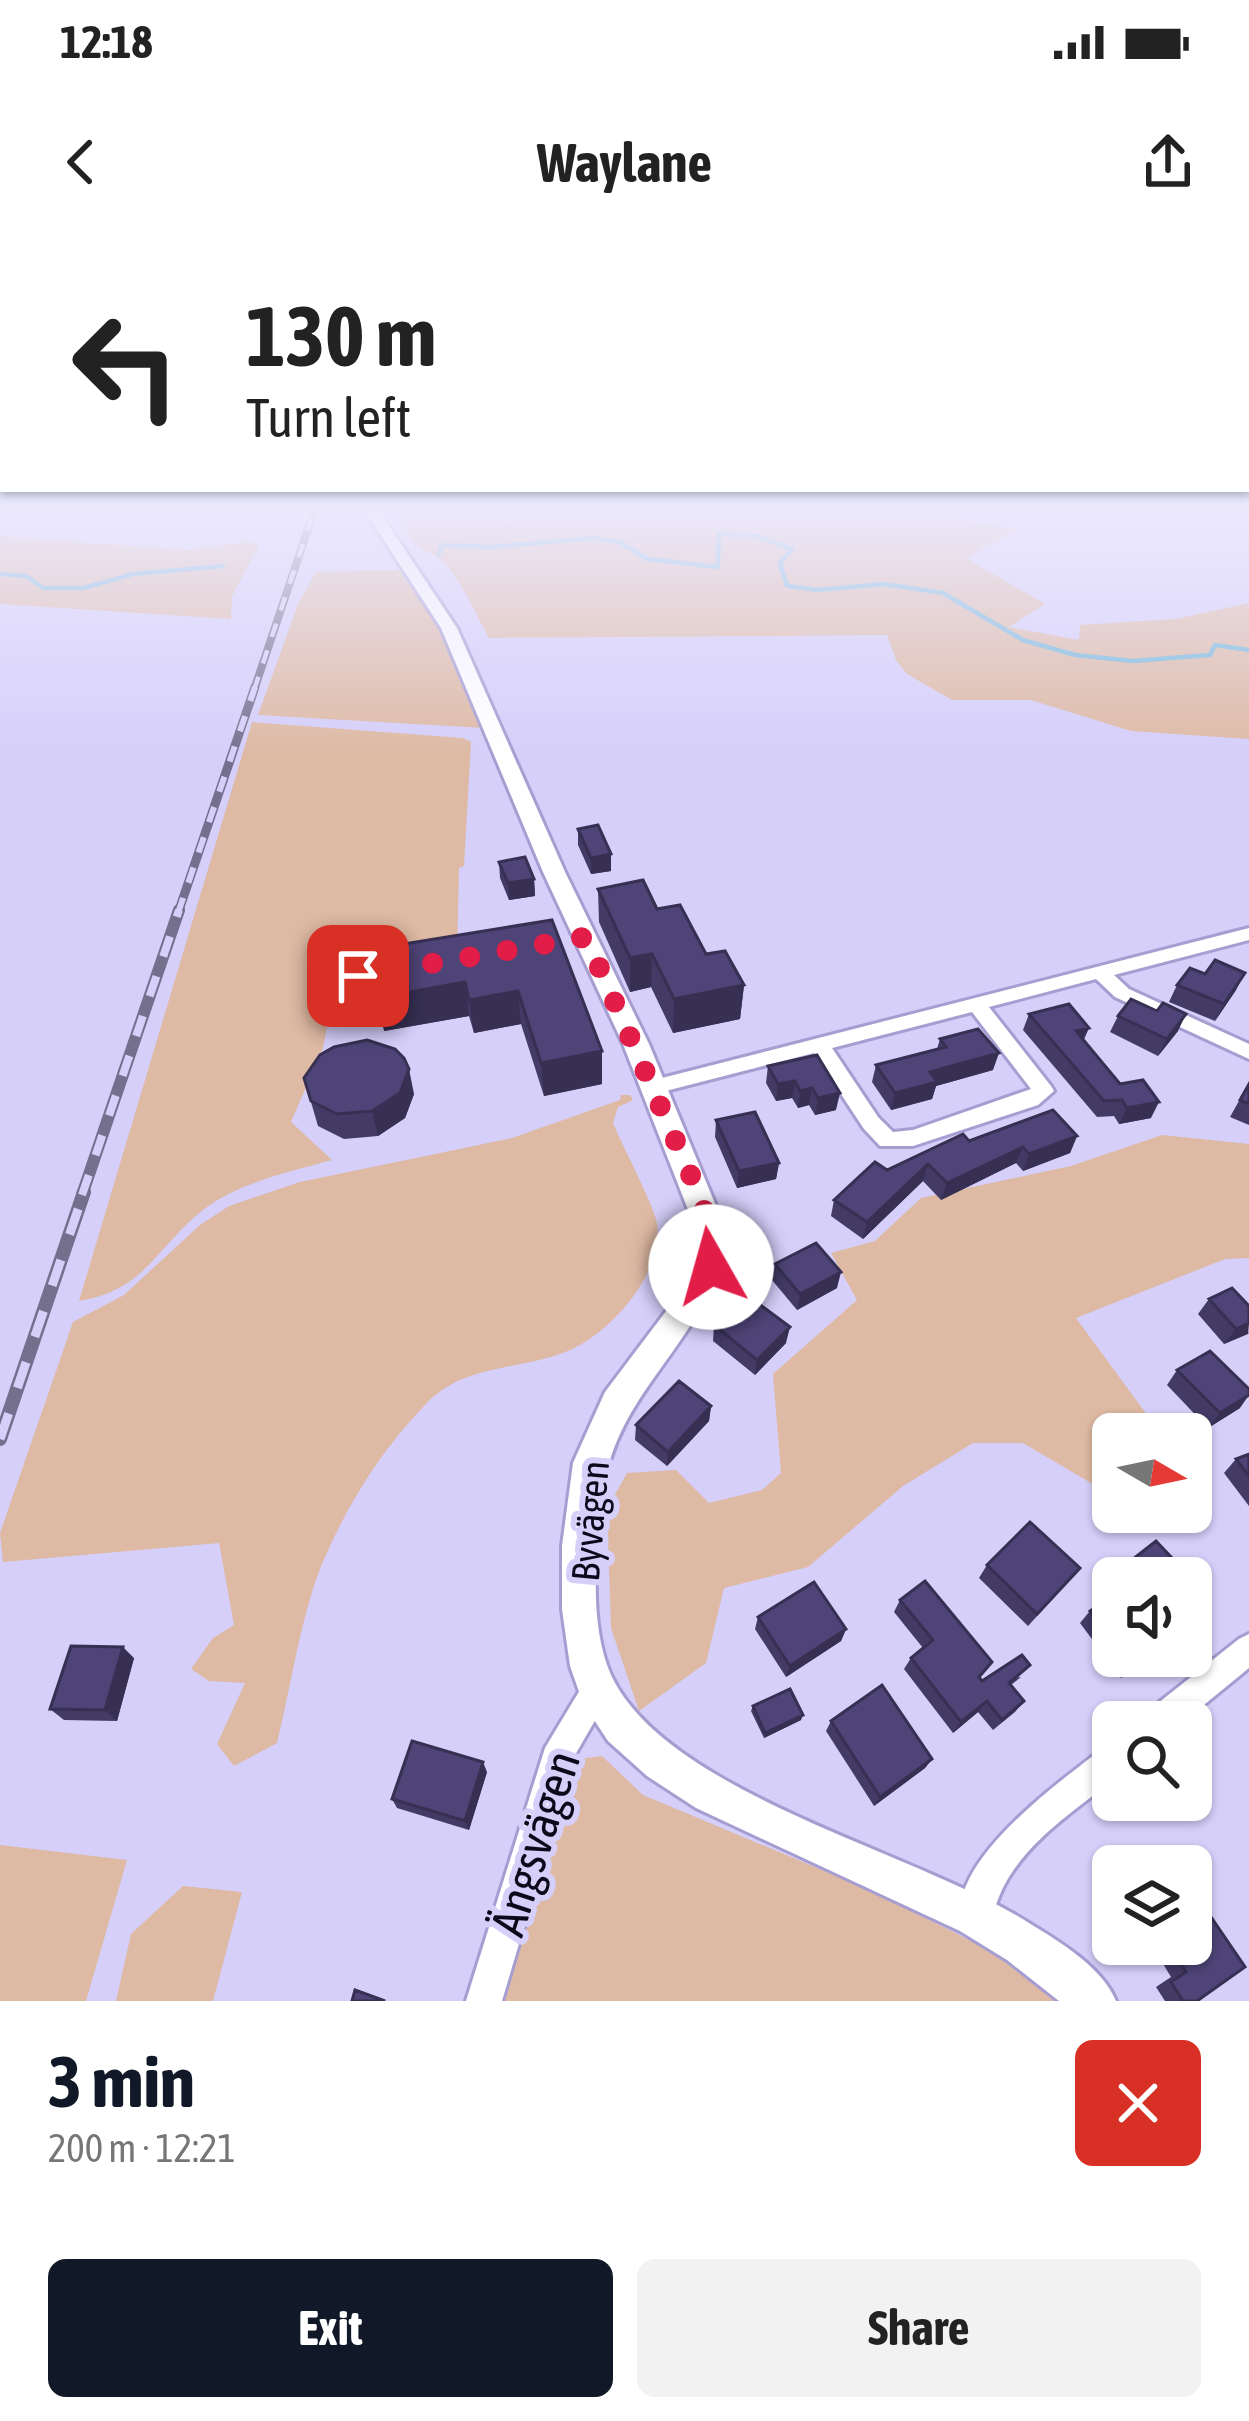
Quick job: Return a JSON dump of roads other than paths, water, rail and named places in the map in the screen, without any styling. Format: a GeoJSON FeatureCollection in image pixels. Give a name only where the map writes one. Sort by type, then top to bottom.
{"type":"FeatureCollection","features":[{"type":"Feature","properties":{"kind":"street","name":"Byvägen"},"geometry":{"type":"LineString","coordinates":[[426,593],[449,628],[575,939],[654,1088],[713,1235],[711,1267],[696,1300],[606,1415],[590,1463],[582,1604],[584,1642],[597,1691],[624,1728],[672,1770],[762,1819],[976,1916],[1042,1954],[1093,2001]]}},
{"type":"Feature","properties":{"kind":"street"},"geometry":{"type":"LineString","coordinates":[[654,1088],[1249,934]]}},
{"type":"Feature","properties":{"kind":"street"},"geometry":{"type":"LineString","coordinates":[[1098,970],[1122,993],[1249,1052]]}},
{"type":"Feature","properties":{"kind":"street"},"geometry":{"type":"LineString","coordinates":[[819,1044],[871,1123],[888,1140],[913,1138],[1031,1100],[1044,1090],[975,1003]]}},
{"type":"Feature","properties":{"kind":"street"},"geometry":{"type":"LineString","coordinates":[[1186,1701],[1249,1649]]}},
{"type":"Feature","properties":{"kind":"street","name":"Ängsvägen"},"geometry":{"type":"LineString","coordinates":[[484,2001],[561,1748],[597,1691]]}},
{"type":"Feature","properties":{"kind":"street"},"geometry":{"type":"LineString","coordinates":[[976,1916],[993,1866],[1017,1838],[1092,1777]]}},
{"type":"Feature","properties":{"kind":"lane"},"geometry":{"type":"LineString","coordinates":[[358,976],[400,970]]}},
{"type":"Feature","properties":{"kind":"waterway"},"geometry":{"type":"LineString","coordinates":[[943,593],[1023,640],[1075,655],[1133,661],[1210,655],[1215,645],[1249,650]]}},
{"type":"Feature","properties":{"kind":"railway"},"geometry":{"type":"LineString","coordinates":[[254,690],[286,593]]}},
{"type":"Feature","properties":{"kind":"railway"},"geometry":{"type":"LineString","coordinates":[[178,913],[255,687]]}},
{"type":"Feature","properties":{"kind":"railway"},"geometry":{"type":"LineString","coordinates":[[82,1195],[179,910]]}},
{"type":"Feature","properties":{"kind":"railway"},"geometry":{"type":"LineString","coordinates":[[0,1439],[84,1192]]}}]}
